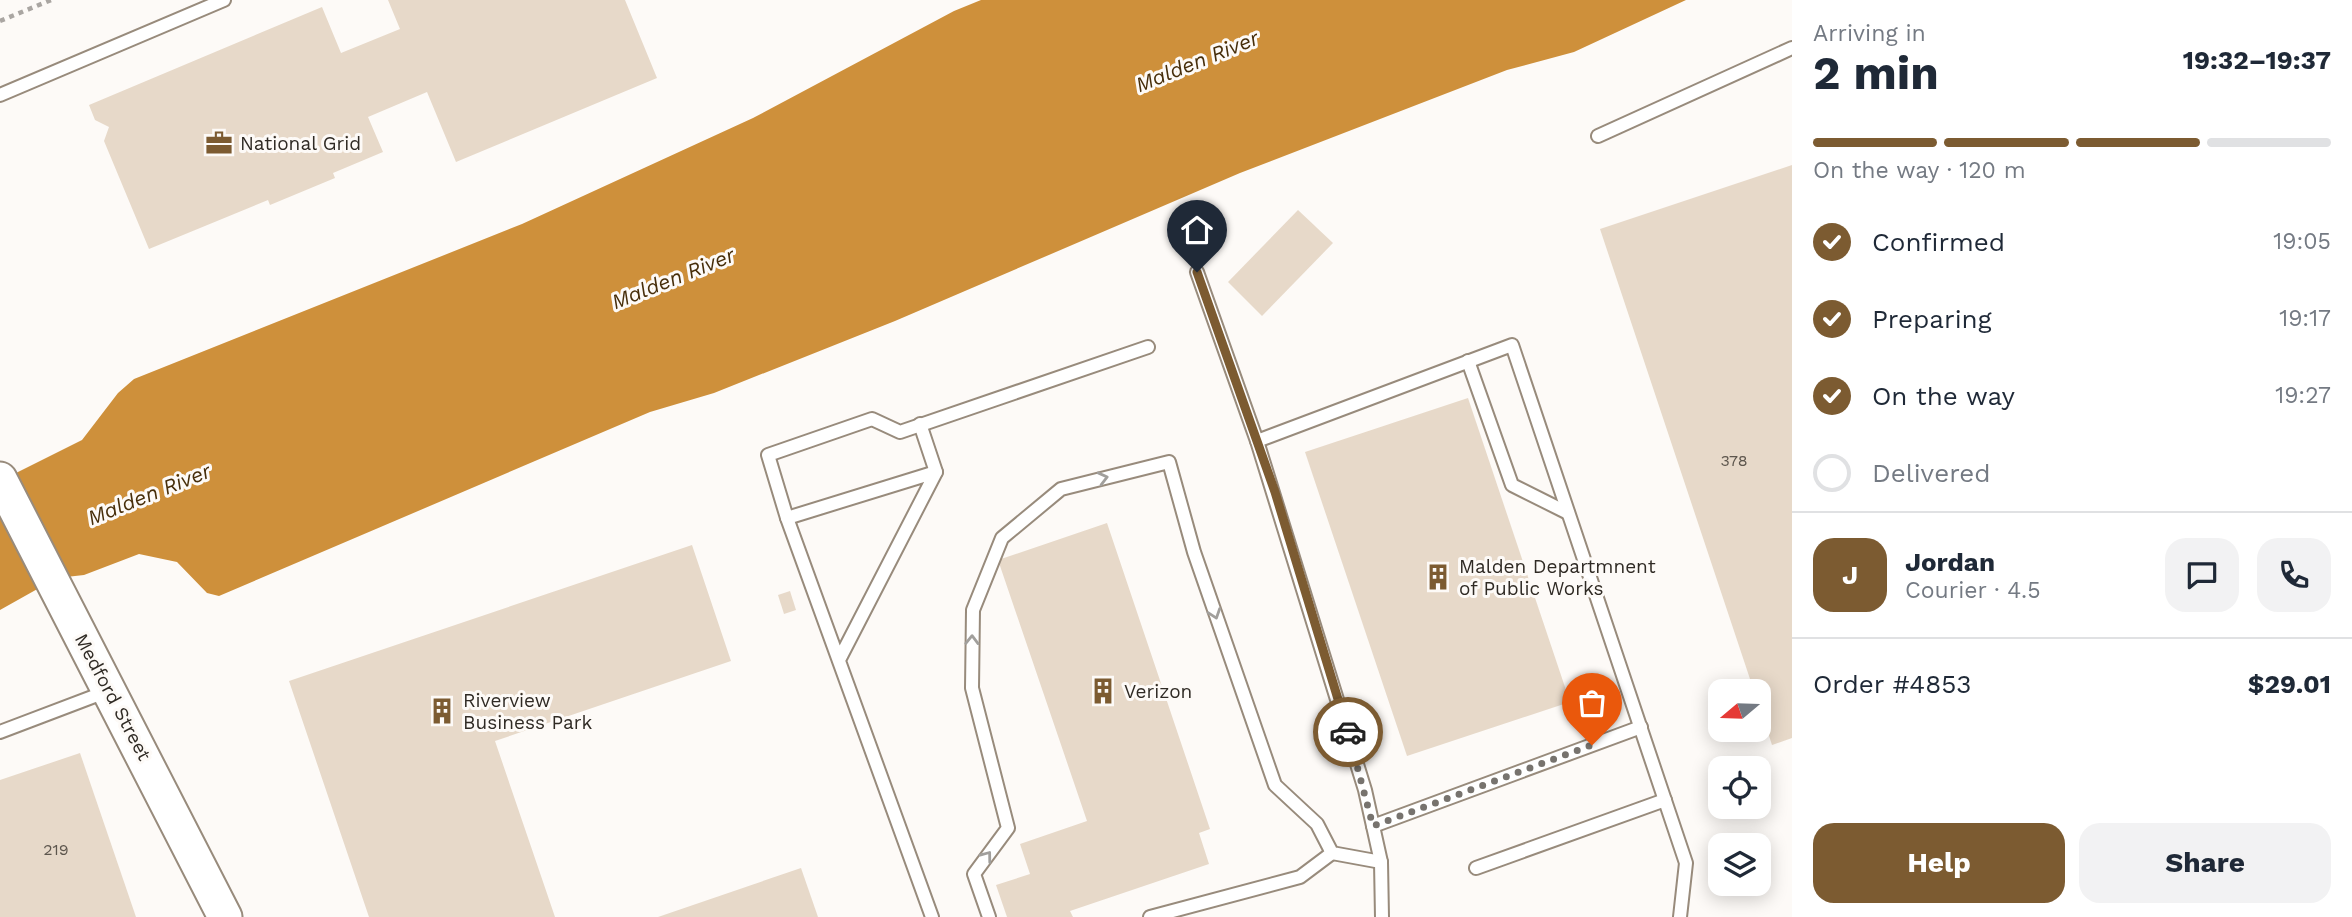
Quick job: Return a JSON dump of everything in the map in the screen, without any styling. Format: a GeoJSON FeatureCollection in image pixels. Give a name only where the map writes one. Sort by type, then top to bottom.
{"type":"FeatureCollection","features":[{"type":"Feature","properties":{"kind":"main road","name":"Medford Street"},"geometry":{"type":"LineString","coordinates":[[0,479],[111,690],[225,917]]}},
{"type":"Feature","properties":{"kind":"lane"},"geometry":{"type":"LineString","coordinates":[[0,94],[224,0]]}},
{"type":"Feature","properties":{"kind":"lane"},"geometry":{"type":"LineString","coordinates":[[1598,136],[1792,48]]}},
{"type":"Feature","properties":{"kind":"lane"},"geometry":{"type":"LineString","coordinates":[[1197,272],[1257,441],[1362,777],[1381,862],[1382,917]]}},
{"type":"Feature","properties":{"kind":"lane"},"geometry":{"type":"LineString","coordinates":[[1257,441],[1512,345],[1686,863],[1680,917]]}},
{"type":"Feature","properties":{"kind":"lane"},"geometry":{"type":"LineString","coordinates":[[932,917],[787,518],[768,454],[872,419],[900,432],[1148,348]]}},
{"type":"Feature","properties":{"kind":"lane"},"geometry":{"type":"LineString","coordinates":[[1468,361],[1512,485],[1568,513]]}},
{"type":"Feature","properties":{"kind":"lane"},"geometry":{"type":"LineString","coordinates":[[839,660],[936,472],[920,425]]}},
{"type":"Feature","properties":{"kind":"lane"},"geometry":{"type":"LineString","coordinates":[[989,917],[974,874],[1008,828],[972,688],[973,610],[1002,538],[1061,489],[1169,462],[1194,552],[1275,785],[1317,824],[1332,853]]}},
{"type":"Feature","properties":{"kind":"lane"},"geometry":{"type":"LineString","coordinates":[[787,518],[936,472]]}},
{"type":"Feature","properties":{"kind":"lane"},"geometry":{"type":"LineString","coordinates":[[0,732],[111,690]]}},
{"type":"Feature","properties":{"kind":"lane"},"geometry":{"type":"LineString","coordinates":[[1373,826],[1640,727]]}},
{"type":"Feature","properties":{"kind":"lane"},"geometry":{"type":"LineString","coordinates":[[1476,868],[1665,800]]}},
{"type":"Feature","properties":{"kind":"lane"},"geometry":{"type":"LineString","coordinates":[[1150,917],[1300,877],[1332,853],[1381,862]]}},
{"type":"Feature","properties":{"kind":"path"},"geometry":{"type":"LineString","coordinates":[[0,21],[51,0]]}},
{"type":"Feature","properties":{"kind":"water","name":"Malden River"},"geometry":{"type":"Polygon","coordinates":[[[981,0],[1686,0],[1574,52],[1507,70],[1240,173],[895,321],[714,393],[650,412],[219,596],[207,593],[177,562],[139,554],[84,575],[57,578],[0,610],[0,481],[82,440],[118,393],[134,379],[522,224],[753,118],[954,11],[981,0]]]}},
{"type":"Feature","properties":{"kind":"building"},"geometry":{"type":"Polygon","coordinates":[[[388,0],[625,0],[657,78],[456,162],[427,92],[368,117],[383,152],[333,173],[335,178],[270,205],[268,200],[149,249],[104,141],[109,127],[95,120],[89,105],[322,7],[341,53],[400,29],[388,0]]]}},
{"type":"Feature","properties":{"kind":"building"},"geometry":{"type":"Polygon","coordinates":[[[1792,165],[1792,738],[1772,745],[1771,679],[1750,679],[1600,229],[1792,165]]]}},
{"type":"Feature","properties":{"kind":"building"},"geometry":{"type":"Polygon","coordinates":[[[1298,210],[1333,243],[1262,316],[1228,282],[1298,210]]]}},
{"type":"Feature","properties":{"kind":"building","name":"Malden Departmnent of Public Works"},"geometry":{"type":"Polygon","coordinates":[[[1468,398],[1570,702],[1407,756],[1305,452],[1468,398]]]}},
{"type":"Feature","properties":{"kind":"building","name":"Verizon"},"geometry":{"type":"Polygon","coordinates":[[[1107,523],[1210,829],[1199,833],[1209,864],[1070,911],[1073,917],[1007,917],[996,885],[1030,874],[1020,844],[1087,821],[998,560],[1107,523]]]}},
{"type":"Feature","properties":{"kind":"building","name":"Riverview Business Park"},"geometry":{"type":"Polygon","coordinates":[[[692,545],[731,661],[495,741],[555,917],[369,917],[289,681],[692,545]]]}},
{"type":"Feature","properties":{"kind":"building"},"geometry":{"type":"Polygon","coordinates":[[[790,591],[796,610],[784,614],[778,595],[790,591]]]}},
{"type":"Feature","properties":{"kind":"building"},"geometry":{"type":"Polygon","coordinates":[[[80,753],[136,917],[0,917],[0,780],[80,753]]]}},
{"type":"Feature","properties":{"kind":"building"},"geometry":{"type":"Polygon","coordinates":[[[801,868],[818,917],[658,917],[801,868]]]}},
{"type":"Feature","properties":{"kind":"way so far"},"geometry":{"type":"LineString","coordinates":[[1348,732],[1373,826],[1592,745]]}},
{"type":"Feature","properties":{"kind":"place","name":"National Grid"},"geometry":{"type":"Point","coordinates":[219,143]}},
{"type":"Feature","properties":{"kind":"place","name":"Malden Departmnent of Public Works"},"geometry":{"type":"Point","coordinates":[1438,577]}},
{"type":"Feature","properties":{"kind":"place","name":"Verizon"},"geometry":{"type":"Point","coordinates":[1103,691]}},
{"type":"Feature","properties":{"kind":"place","name":"Riverview Business Park"},"geometry":{"type":"Point","coordinates":[442,711]}},
{"type":"Feature","properties":{"kind":"route"},"geometry":{"type":"LineString","coordinates":[[1197,272],[1275,492],[1348,732]]}}]}
